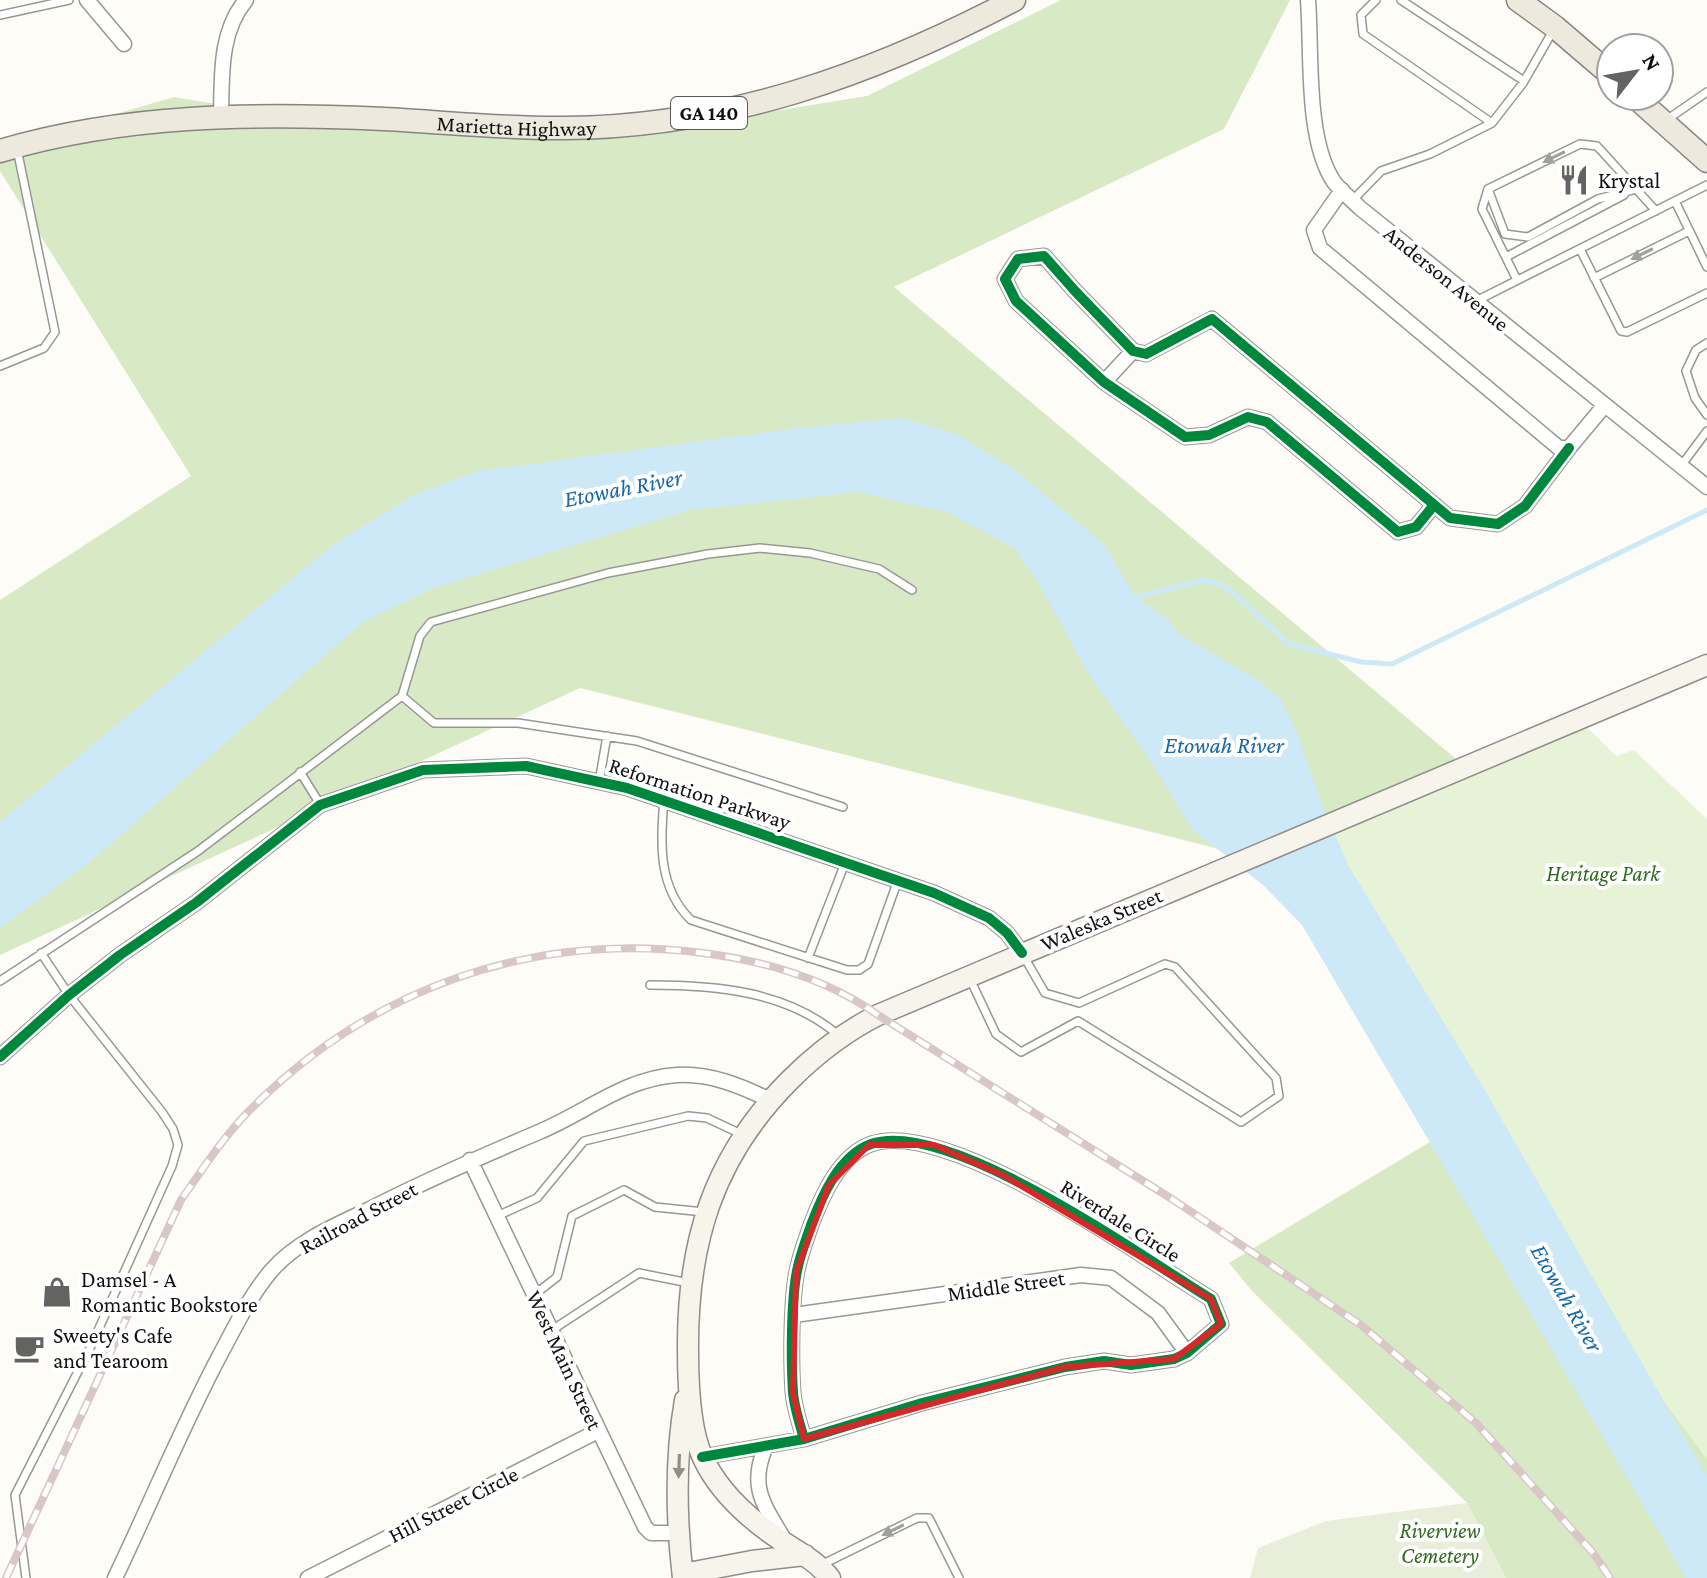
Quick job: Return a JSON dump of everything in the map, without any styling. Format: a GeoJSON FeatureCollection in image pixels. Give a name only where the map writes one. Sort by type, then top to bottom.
{"type":"FeatureCollection","features":[{"type":"Feature","properties":{"kind":"main road","name":"Marietta Highway"},"geometry":{"type":"LineString","coordinates":[[8,149],[160,121],[221,116],[383,119],[564,128],[657,121],[727,110],[831,82],[894,58],[1014,0]]}},
{"type":"Feature","properties":{"kind":"main road"},"geometry":{"type":"LineString","coordinates":[[1518,0],[1595,61]]}},
{"type":"Feature","properties":{"kind":"main road"},"geometry":{"type":"LineString","coordinates":[[1652,112],[1707,161]]}},
{"type":"Feature","properties":{"kind":"main road","name":"Waleska Street"},"geometry":{"type":"LineString","coordinates":[[811,1561],[724,1491],[702,1457],[687,1388],[687,1322],[698,1238],[717,1179],[743,1135],[770,1100],[809,1060],[839,1036],[878,1015],[1707,665]]}},
{"type":"Feature","properties":{"kind":"main road"},"geometry":{"type":"LineString","coordinates":[[687,1388],[680,1428],[679,1533],[683,1576],[752,1561],[811,1561]]}},
{"type":"Feature","properties":{"kind":"street"},"geometry":{"type":"LineString","coordinates":[[87,0],[124,44]]}},
{"type":"Feature","properties":{"kind":"street"},"geometry":{"type":"LineString","coordinates":[[221,116],[228,32],[236,11],[246,0]]}},
{"type":"Feature","properties":{"kind":"street","name":"Anderson Avenue"},"geometry":{"type":"LineString","coordinates":[[1308,0],[1314,117],[1319,148],[1334,181],[1475,301],[1707,487]]}},
{"type":"Feature","properties":{"kind":"street"},"geometry":{"type":"LineString","coordinates":[[1347,195],[1314,230],[1320,248],[1559,448],[1569,448]]}},
{"type":"Feature","properties":{"kind":"street"},"geometry":{"type":"LineString","coordinates":[[1434,505],[1416,527],[1398,532],[1267,422],[1248,417],[1209,435],[1185,437],[1104,382],[1016,301],[1005,279],[1018,259],[1044,256],[1133,351],[1146,354],[1212,319],[1450,518],[1498,524],[1525,506],[1604,406]]}},
{"type":"Feature","properties":{"kind":"street"},"geometry":{"type":"LineString","coordinates":[[1104,382],[1133,351]]}},
{"type":"Feature","properties":{"kind":"street","name":"Reformation Parkway"},"geometry":{"type":"LineString","coordinates":[[0,1057],[69,995],[197,902],[320,805],[423,770],[526,766],[664,800],[934,893],[989,918],[1007,933],[1022,953]]}},
{"type":"Feature","properties":{"kind":"street","name":"Railroad Street"},"geometry":{"type":"LineString","coordinates":[[115,1578],[200,1392],[248,1301],[273,1268],[290,1253],[324,1231],[470,1160],[542,1131],[624,1088],[676,1075],[711,1078],[745,1088],[770,1100]]}},
{"type":"Feature","properties":{"kind":"street","name":"Riverdale Circle"},"geometry":{"type":"LineString","coordinates":[[893,1140],[934,1145],[1052,1200],[1211,1299],[1221,1324],[1187,1353],[1174,1359],[1131,1365],[1104,1361],[1065,1367],[922,1403],[804,1439],[793,1393],[796,1272],[829,1185],[847,1161],[869,1145],[893,1140]]}},
{"type":"Feature","properties":{"kind":"street","name":"West Main Street"},"geometry":{"type":"LineString","coordinates":[[470,1160],[645,1527],[651,1533],[679,1533]]}},
{"type":"Feature","properties":{"kind":"street","name":"Middle Street"},"geometry":{"type":"LineString","coordinates":[[794,1315],[1081,1275],[1111,1278],[1158,1313],[1187,1353]]}},
{"type":"Feature","properties":{"kind":"street","name":"Hill Street Circle"},"geometry":{"type":"LineString","coordinates":[[308,1578],[598,1431]]}},
{"type":"Feature","properties":{"kind":"street"},"geometry":{"type":"LineString","coordinates":[[702,1457],[804,1439]]}},
{"type":"Feature","properties":{"kind":"street"},"geometry":{"type":"LineString","coordinates":[[766,1446],[757,1466],[757,1487],[764,1504],[811,1561]]}},
{"type":"Feature","properties":{"kind":"lane"},"geometry":{"type":"LineString","coordinates":[[0,15],[69,0]]}},
{"type":"Feature","properties":{"kind":"lane"},"geometry":{"type":"LineString","coordinates":[[1376,0],[1361,15],[1363,34],[1492,123]]}},
{"type":"Feature","properties":{"kind":"lane"},"geometry":{"type":"LineString","coordinates":[[1401,0],[1524,81]]}},
{"type":"Feature","properties":{"kind":"lane"},"geometry":{"type":"LineString","coordinates":[[1347,195],[1381,171],[1430,154],[1492,123],[1524,81],[1555,27]]}},
{"type":"Feature","properties":{"kind":"lane"},"geometry":{"type":"LineString","coordinates":[[1663,122],[1707,92]]}},
{"type":"Feature","properties":{"kind":"lane"},"geometry":{"type":"LineString","coordinates":[[1517,280],[1482,209],[1488,189],[1580,144],[1597,146],[1656,211]]}},
{"type":"Feature","properties":{"kind":"lane"},"geometry":{"type":"LineString","coordinates":[[0,366],[44,348],[55,332],[8,149]]}},
{"type":"Feature","properties":{"kind":"lane"},"geometry":{"type":"LineString","coordinates":[[1475,301],[1707,185]]}},
{"type":"Feature","properties":{"kind":"lane"},"geometry":{"type":"LineString","coordinates":[[1488,189],[1505,234],[1528,237],[1598,199],[1636,189]]}},
{"type":"Feature","properties":{"kind":"lane"},"geometry":{"type":"LineString","coordinates":[[1506,257],[1636,189]]}},
{"type":"Feature","properties":{"kind":"lane"},"geometry":{"type":"LineString","coordinates":[[1675,201],[1707,267]]}},
{"type":"Feature","properties":{"kind":"lane"},"geometry":{"type":"LineString","coordinates":[[1594,278],[1689,231]]}},
{"type":"Feature","properties":{"kind":"lane"},"geometry":{"type":"LineString","coordinates":[[1580,249],[1621,331],[1627,332],[1707,293]]}},
{"type":"Feature","properties":{"kind":"lane"},"geometry":{"type":"LineString","coordinates":[[1707,343],[1696,350],[1686,371],[1695,398],[1707,415]]}},
{"type":"Feature","properties":{"kind":"lane"},"geometry":{"type":"LineString","coordinates":[[1681,466],[1707,431]]}},
{"type":"Feature","properties":{"kind":"lane"},"geometry":{"type":"LineString","coordinates":[[0,981],[198,851],[402,696],[420,636],[431,622],[608,573],[708,554],[760,548],[810,553],[879,569],[912,590]]}},
{"type":"Feature","properties":{"kind":"lane"},"geometry":{"type":"LineString","coordinates":[[402,696],[434,723],[518,723],[637,741],[843,807]]}},
{"type":"Feature","properties":{"kind":"lane"},"geometry":{"type":"LineString","coordinates":[[599,782],[607,736]]}},
{"type":"Feature","properties":{"kind":"lane"},"geometry":{"type":"LineString","coordinates":[[300,772],[320,805]]}},
{"type":"Feature","properties":{"kind":"lane"},"geometry":{"type":"LineString","coordinates":[[664,800],[660,841],[667,884],[678,907],[691,920],[847,970],[859,970],[868,964],[898,880]]}},
{"type":"Feature","properties":{"kind":"lane"},"geometry":{"type":"LineString","coordinates":[[808,958],[845,862]]}},
{"type":"Feature","properties":{"kind":"lane"},"geometry":{"type":"LineString","coordinates":[[26,1578],[15,1510],[18,1487],[91,1346],[150,1218],[178,1145],[173,1129],[162,1112],[69,995],[41,953]]}},
{"type":"Feature","properties":{"kind":"lane"},"geometry":{"type":"LineString","coordinates":[[1022,953],[1045,993],[1079,1003],[1165,964],[1175,967],[1276,1078],[1279,1096],[1241,1122],[1078,1021]]}},
{"type":"Feature","properties":{"kind":"lane"},"geometry":{"type":"LineString","coordinates":[[969,976],[996,1034],[1021,1052],[1078,1021]]}},
{"type":"Feature","properties":{"kind":"lane"},"geometry":{"type":"LineString","coordinates":[[650,985],[699,985],[751,994],[804,1010],[839,1036]]}},
{"type":"Feature","properties":{"kind":"lane"},"geometry":{"type":"LineString","coordinates":[[1078,1021],[1079,1003]]}},
{"type":"Feature","properties":{"kind":"lane"},"geometry":{"type":"LineString","coordinates":[[497,1216],[537,1198],[584,1141],[688,1116],[707,1118],[743,1135]]}},
{"type":"Feature","properties":{"kind":"lane"},"geometry":{"type":"LineString","coordinates":[[534,1295],[557,1277],[572,1216],[624,1190],[655,1207],[706,1213]]}},
{"type":"Feature","properties":{"kind":"lane"},"geometry":{"type":"LineString","coordinates":[[551,1331],[639,1273],[692,1283]]}},
{"type":"Feature","properties":{"kind":"lane"},"geometry":{"type":"LineString","coordinates":[[811,1561],[917,1518],[929,1518],[959,1578]]}},
{"type":"Feature","properties":{"kind":"highlighted area"},"geometry":{"type":"Polygon","coordinates":[[[869,1145],[934,1145],[1003,1175],[1211,1299],[1221,1324],[1174,1359],[1065,1367],[804,1439],[793,1393],[796,1272],[829,1185],[869,1145]]]}},
{"type":"Feature","properties":{"kind":"green space"},"geometry":{"type":"Polygon","coordinates":[[[1061,0],[1290,0],[1224,129],[894,287],[1468,769],[1251,857],[580,688],[0,955],[0,600],[191,476],[0,171],[0,148],[174,97],[363,128],[688,125],[867,96],[1061,0]]]}},
{"type":"Feature","properties":{"kind":"green space","name":"Heritage Park"},"geometry":{"type":"Polygon","coordinates":[[[1583,723],[1616,756],[1634,750],[1707,819],[1707,1459],[1279,884],[1284,843],[1583,723]]]}},
{"type":"Feature","properties":{"kind":"green space"},"geometry":{"type":"Polygon","coordinates":[[[1458,1125],[1707,1459],[1707,1578],[1506,1578],[1467,1503],[1252,1291],[1229,1263],[1458,1125]]]}},
{"type":"Feature","properties":{"kind":"green space","name":"Riverview Cemetery"},"geometry":{"type":"Polygon","coordinates":[[[1467,1503],[1506,1578],[1250,1578],[1258,1548],[1326,1521],[1467,1503]]]}},
{"type":"Feature","properties":{"kind":"water","name":"Etowah River"},"geometry":{"type":"Polygon","coordinates":[[[903,418],[959,435],[1016,471],[1104,544],[1135,597],[1168,619],[1179,634],[1259,681],[1281,699],[1348,865],[1482,1085],[1707,1476],[1707,1578],[1686,1578],[1302,925],[1263,885],[1192,829],[1150,760],[1089,675],[1039,583],[1014,548],[947,512],[858,492],[690,510],[433,588],[363,622],[90,862],[0,928],[0,822],[334,544],[414,495],[478,471],[798,428],[903,418]]]}},
{"type":"Feature","properties":{"kind":"waterway"},"geometry":{"type":"LineString","coordinates":[[1132,598],[1204,580],[1222,585],[1236,595],[1289,644],[1361,662],[1392,664],[1707,510]]}},
{"type":"Feature","properties":{"kind":"railway"},"geometry":{"type":"LineString","coordinates":[[6,1578],[181,1200],[247,1113],[294,1070],[345,1033],[399,1002],[456,978],[515,961],[576,951],[639,948],[703,953],[749,961],[838,991],[1172,1199],[1361,1325],[1475,1422],[1594,1554],[1610,1578]]}},
{"type":"Feature","properties":{"kind":"cycle path"},"geometry":{"type":"LineString","coordinates":[[1434,505],[1416,527],[1398,532],[1267,422],[1248,417],[1209,435],[1185,437],[1104,382],[1016,301],[1005,279],[1018,259],[1044,256],[1133,351],[1146,354],[1212,319],[1450,518],[1498,524],[1525,506],[1569,448]]}},
{"type":"Feature","properties":{"kind":"cycle path"},"geometry":{"type":"LineString","coordinates":[[0,1057],[69,995],[197,902],[320,805],[423,770],[526,766],[627,788],[934,893],[989,918],[1007,933],[1022,953]]}},
{"type":"Feature","properties":{"kind":"cycle path"},"geometry":{"type":"LineString","coordinates":[[702,1457],[804,1439],[922,1403],[1065,1367],[1104,1361],[1131,1365],[1174,1359],[1187,1353],[1221,1324],[1211,1299],[1093,1224],[994,1170],[947,1151],[905,1141],[871,1144],[850,1158],[833,1178],[815,1214],[798,1265],[793,1314],[792,1379],[804,1439]]}},
{"type":"Feature","properties":{"kind":"place","name":"Krystal"},"geometry":{"type":"Point","coordinates":[1574,180]}},
{"type":"Feature","properties":{"kind":"place","name":"Damsel - A Romantic Bookstore"},"geometry":{"type":"Point","coordinates":[57,1292]}},
{"type":"Feature","properties":{"kind":"place","name":"Sweety's Cafe and Tearoom"},"geometry":{"type":"Point","coordinates":[29,1348]}}]}
